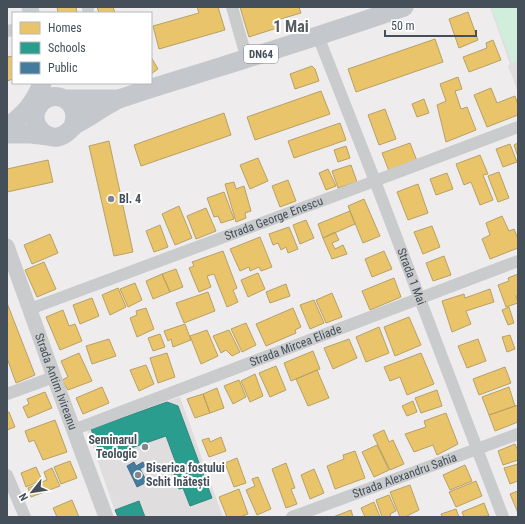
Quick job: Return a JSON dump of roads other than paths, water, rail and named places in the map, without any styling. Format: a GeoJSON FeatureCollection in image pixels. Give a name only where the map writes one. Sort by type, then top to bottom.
{"type":"FeatureCollection","features":[{"type":"Feature","properties":{"kind":"main road","name":"DN64"},"geometry":{"type":"LineString","coordinates":[[73,126],[117,100],[404,7]]}},
{"type":"Feature","properties":{"kind":"main road"},"geometry":{"type":"LineString","coordinates":[[8,129],[34,102],[43,84]]}},
{"type":"Feature","properties":{"kind":"main road"},"geometry":{"type":"LineString","coordinates":[[44,84],[39,105],[35,114],[36,124],[42,132],[48,136]]}},
{"type":"Feature","properties":{"kind":"main road","name":"DN64"},"geometry":{"type":"LineString","coordinates":[[58,91],[96,99],[117,100]]}},
{"type":"Feature","properties":{"kind":"main road"},"geometry":{"type":"LineString","coordinates":[[58,91],[71,104],[76,114],[73,126],[66,134],[61,136],[54,137],[31,134],[8,129],[46,98],[53,97],[58,91]]}},
{"type":"Feature","properties":{"kind":"street"},"geometry":{"type":"LineString","coordinates":[[232,7],[248,58]]}},
{"type":"Feature","properties":{"kind":"street","name":"Strada 1 Mai"},"geometry":{"type":"LineString","coordinates":[[318,36],[503,517]]}},
{"type":"Feature","properties":{"kind":"street","name":"Strada George Enescu"},"geometry":{"type":"LineString","coordinates":[[30,309],[518,127]]}},
{"type":"Feature","properties":{"kind":"street","name":"Strada Antim Ivireanu"},"geometry":{"type":"LineString","coordinates":[[7,246],[106,517]]}},
{"type":"Feature","properties":{"kind":"street","name":"Strada Mircea Eliade"},"geometry":{"type":"LineString","coordinates":[[73,430],[518,261]]}},
{"type":"Feature","properties":{"kind":"street"},"geometry":{"type":"LineString","coordinates":[[7,394],[54,377]]}},
{"type":"Feature","properties":{"kind":"street","name":"Strada Alexandru Sahia"},"geometry":{"type":"LineString","coordinates":[[292,517],[518,434]]}},
{"type":"Feature","properties":{"kind":"street"},"geometry":{"type":"LineString","coordinates":[[7,475],[25,517]]}},
{"type":"Feature","properties":{"kind":"place","name":"Bl. 4"},"geometry":{"type":"Point","coordinates":[111,199]}},
{"type":"Feature","properties":{"kind":"place","name":"Seminarul Teologic"},"geometry":{"type":"Point","coordinates":[145,447]}},
{"type":"Feature","properties":{"kind":"place","name":"Biserica fostului Schit Inătești"},"geometry":{"type":"Point","coordinates":[138,475]}},
{"type":"Feature","properties":{"kind":"district","name":"1 Mai"},"geometry":{"type":"Point","coordinates":[291,26]}}]}
